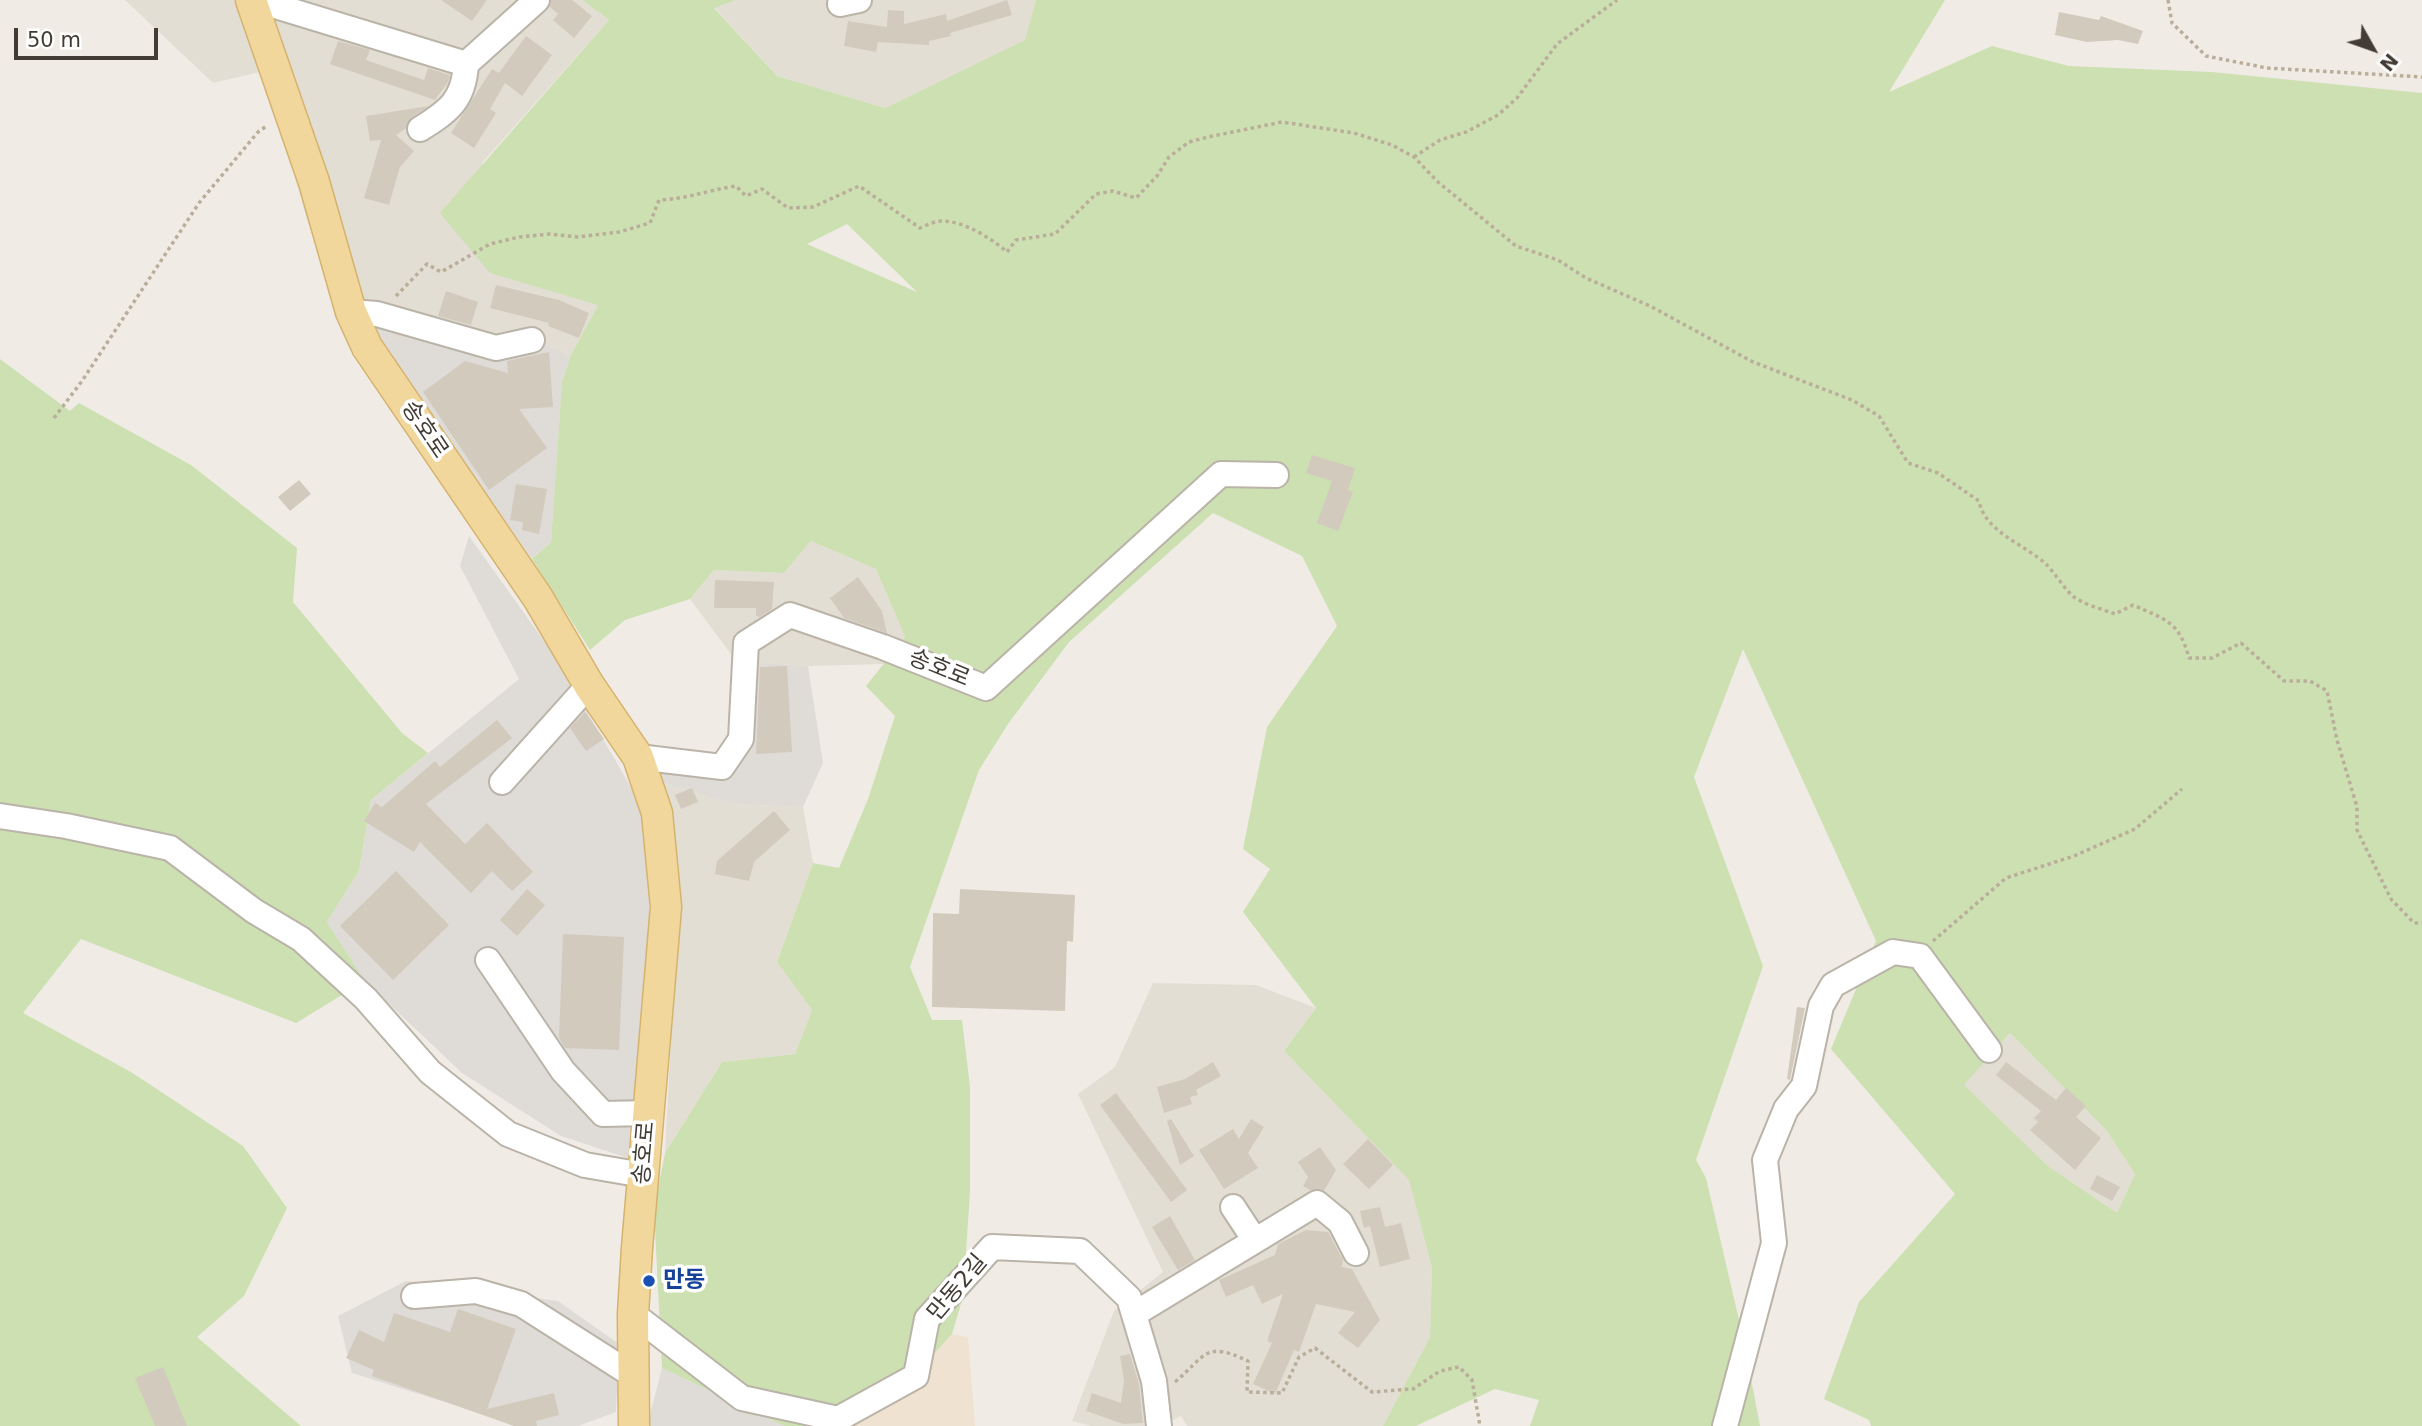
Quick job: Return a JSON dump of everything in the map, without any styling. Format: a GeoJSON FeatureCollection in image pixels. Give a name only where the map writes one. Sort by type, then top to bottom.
{"type":"FeatureCollection","features":[{"type":"Feature","properties":{"kind":"main road","name":"송호로"},"geometry":{"type":"LineString","coordinates":[[253,0],[364,313],[368,347],[538,598],[589,685],[638,757],[657,813],[666,907],[633,1314],[634,1426]]}},
{"type":"Feature","properties":{"kind":"street","name":"송호로"},"geometry":{"type":"LineString","coordinates":[[253,0],[466,64]]}},
{"type":"Feature","properties":{"kind":"street"},"geometry":{"type":"LineString","coordinates":[[419,129],[443,115],[464,87],[466,64],[537,0]]}},
{"type":"Feature","properties":{"kind":"street"},"geometry":{"type":"LineString","coordinates":[[364,313],[496,348],[532,340]]}},
{"type":"Feature","properties":{"kind":"street","name":"송호로"},"geometry":{"type":"LineString","coordinates":[[638,757],[722,767],[741,739],[746,643],[790,615],[883,646],[986,688],[1221,474],[1276,475]]}},
{"type":"Feature","properties":{"kind":"street"},"geometry":{"type":"LineString","coordinates":[[502,782],[589,685]]}},
{"type":"Feature","properties":{"kind":"street"},"geometry":{"type":"LineString","coordinates":[[0,816],[66,826],[170,848],[254,912],[301,939],[366,999],[430,1072],[508,1135],[585,1165],[643,1175]]}},
{"type":"Feature","properties":{"kind":"street"},"geometry":{"type":"LineString","coordinates":[[1725,1426],[1774,1243],[1765,1160],[1786,1109],[1804,1086],[1821,1006],[1833,985],[1894,952],[1920,956],[1989,1050]]}},
{"type":"Feature","properties":{"kind":"street"},"geometry":{"type":"LineString","coordinates":[[488,960],[563,1071],[603,1114],[648,1113]]}},
{"type":"Feature","properties":{"kind":"street"},"geometry":{"type":"LineString","coordinates":[[1136,1313],[1317,1203],[1340,1222],[1356,1252]]}},
{"type":"Feature","properties":{"kind":"street"},"geometry":{"type":"LineString","coordinates":[[1233,1207],[1254,1240]]}},
{"type":"Feature","properties":{"kind":"street","name":"만동2길"},"geometry":{"type":"LineString","coordinates":[[633,1314],[742,1398],[838,1419],[916,1376],[927,1319],[992,1247],[1080,1251],[1129,1298],[1136,1313],[1154,1381],[1159,1426]]}},
{"type":"Feature","properties":{"kind":"street"},"geometry":{"type":"LineString","coordinates":[[414,1296],[476,1291],[521,1304],[634,1376]]}},
{"type":"Feature","properties":{"kind":"path"},"geometry":{"type":"LineString","coordinates":[[1414,157],[1440,140],[1466,132],[1497,115],[1517,98],[1557,44],[1618,0]]}},
{"type":"Feature","properties":{"kind":"path"},"geometry":{"type":"LineString","coordinates":[[2168,0],[2172,23],[2206,56],[2267,68],[2422,77]]}},
{"type":"Feature","properties":{"kind":"path"},"geometry":{"type":"LineString","coordinates":[[54,418],[82,382],[199,203],[258,132],[290,110]]}},
{"type":"Feature","properties":{"kind":"path"},"geometry":{"type":"LineString","coordinates":[[364,313],[426,264],[441,272],[490,244],[519,237],[550,234],[577,237],[619,232],[650,223],[659,200],[691,199],[708,191],[736,186],[746,195],[762,189],[788,208],[813,207],[859,186],[920,228],[941,221],[963,226],[993,239],[1007,252],[1016,240],[1055,234],[1096,194],[1113,191],[1136,198],[1157,176],[1169,157],[1189,142],[1282,122],[1354,133],[1392,145],[1414,157],[1438,182],[1516,246],[1558,260],[1586,278],[1650,306],[1753,362],[1853,400],[1879,416],[1908,463],[1938,473],[1979,502],[1981,512],[2004,535],[2042,561],[2061,578],[2073,596],[2115,614],[2133,605],[2164,619],[2183,635],[2189,658],[2212,658],[2241,643],[2284,681],[2311,681],[2326,691],[2357,807],[2357,830],[2391,899],[2414,923],[2422,923]]}},
{"type":"Feature","properties":{"kind":"path"},"geometry":{"type":"LineString","coordinates":[[1920,956],[1945,928],[2006,878],[2074,856],[2135,829],[2182,789]]}},
{"type":"Feature","properties":{"kind":"path"},"geometry":{"type":"LineString","coordinates":[[1154,1381],[1173,1384],[1202,1354],[1227,1351],[1248,1362],[1247,1392],[1282,1393],[1299,1357],[1315,1348],[1372,1392],[1413,1389],[1440,1371],[1459,1367],[1472,1380],[1480,1426]]}},
{"type":"Feature","properties":{"kind":"shaded area"},"geometry":{"type":"Polygon","coordinates":[[[125,0],[582,0],[609,20],[482,163],[598,305],[571,355],[541,343],[370,329],[308,223],[264,71],[213,83],[125,0]]]}},
{"type":"Feature","properties":{"kind":"shaded area"},"geometry":{"type":"Polygon","coordinates":[[[736,0],[1036,0],[1026,40],[885,108],[777,76],[714,7],[736,0]]]}},
{"type":"Feature","properties":{"kind":"shaded area"},"geometry":{"type":"Polygon","coordinates":[[[377,322],[493,357],[541,343],[571,355],[562,382],[551,542],[532,559],[370,329],[377,322]]]}},
{"type":"Feature","properties":{"kind":"shaded area"},"geometry":{"type":"Polygon","coordinates":[[[469,536],[554,655],[649,818],[649,948],[637,1161],[561,1136],[462,1073],[365,981],[327,922],[359,871],[371,800],[519,679],[460,566],[469,536]]]}},
{"type":"Feature","properties":{"kind":"shaded area"},"geometry":{"type":"Polygon","coordinates":[[[811,541],[876,569],[905,637],[885,664],[808,666],[736,661],[690,599],[714,570],[784,573],[811,541]]]}},
{"type":"Feature","properties":{"kind":"shaded area"},"geometry":{"type":"Polygon","coordinates":[[[736,661],[808,666],[823,763],[803,807],[731,804],[655,780],[642,746],[740,761],[736,661]]]}},
{"type":"Feature","properties":{"kind":"shaded area"},"geometry":{"type":"Polygon","coordinates":[[[655,780],[731,804],[803,807],[813,863],[777,962],[812,1010],[795,1054],[722,1062],[665,1153],[671,1036],[655,780]]]}},
{"type":"Feature","properties":{"kind":"shaded area"},"geometry":{"type":"Polygon","coordinates":[[[1153,983],[1256,985],[1316,1008],[1284,1051],[1409,1179],[1432,1268],[1430,1337],[1383,1426],[1187,1426],[1181,1416],[1160,1426],[1092,1426],[1072,1421],[1114,1311],[1163,1272],[1078,1094],[1115,1067],[1153,983]]]}},
{"type":"Feature","properties":{"kind":"shaded area"},"geometry":{"type":"Polygon","coordinates":[[[2010,1033],[2106,1130],[2135,1174],[2117,1213],[2048,1166],[1963,1085],[2010,1033]]]}},
{"type":"Feature","properties":{"kind":"shaded area"},"geometry":{"type":"Polygon","coordinates":[[[406,1281],[558,1301],[619,1344],[616,1412],[578,1426],[521,1426],[352,1373],[338,1316],[406,1281]]]}},
{"type":"Feature","properties":{"kind":"shaded area"},"geometry":{"type":"Polygon","coordinates":[[[952,1334],[968,1337],[975,1426],[848,1426],[885,1408],[952,1334]]]}},
{"type":"Feature","properties":{"kind":"shaded area"},"geometry":{"type":"Polygon","coordinates":[[[662,1368],[784,1426],[647,1426],[662,1368]]]}},
{"type":"Feature","properties":{"kind":"green space"},"geometry":{"type":"Polygon","coordinates":[[[582,0],[736,0],[714,8],[777,76],[885,108],[1025,40],[1036,0],[1945,0],[1889,92],[1992,46],[2069,66],[2212,72],[2422,93],[2422,1426],[1871,1426],[1869,1420],[1824,1399],[1859,1302],[1955,1194],[1831,1049],[1876,941],[1743,649],[1694,777],[1763,966],[1696,1160],[1706,1178],[1743,1337],[1760,1426],[1530,1426],[1539,1400],[1495,1389],[1416,1426],[1383,1426],[1430,1337],[1432,1268],[1409,1180],[1284,1051],[1316,1008],[1243,912],[1270,869],[1243,849],[1267,727],[1337,626],[1302,556],[1213,513],[1069,642],[1008,724],[979,770],[910,967],[932,1020],[962,1020],[970,1087],[970,1192],[963,1297],[952,1334],[885,1408],[848,1426],[784,1426],[662,1368],[654,1209],[665,1153],[722,1062],[795,1054],[812,1010],[777,962],[813,863],[839,868],[868,799],[895,716],[866,686],[905,637],[876,569],[811,541],[784,573],[714,570],[690,599],[625,620],[590,650],[532,559],[551,542],[562,382],[571,355],[598,305],[490,273],[440,213],[609,20],[582,0]],[[847,224],[807,244],[917,292],[847,224]],[[2010,1033],[1964,1085],[2048,1166],[2117,1213],[2135,1174],[2106,1130],[2010,1033]]]}},
{"type":"Feature","properties":{"kind":"green space"},"geometry":{"type":"Polygon","coordinates":[[[0,359],[70,411],[79,403],[191,465],[297,548],[293,602],[402,733],[428,753],[371,800],[359,871],[327,922],[365,981],[296,1023],[81,939],[23,1013],[131,1072],[243,1146],[287,1208],[244,1296],[197,1337],[301,1426],[0,1426],[0,359]]]}},
{"type":"Feature","properties":{"kind":"building"},"geometry":{"type":"Polygon","coordinates":[[[441,0],[487,0],[472,21],[441,0]]]}},
{"type":"Feature","properties":{"kind":"building"},"geometry":{"type":"Polygon","coordinates":[[[551,0],[572,0],[592,16],[574,38],[553,20],[558,14],[550,7],[551,0]]]}},
{"type":"Feature","properties":{"kind":"building"},"geometry":{"type":"Polygon","coordinates":[[[1007,0],[1012,15],[950,33],[951,36],[929,41],[929,45],[878,42],[876,52],[844,46],[848,21],[887,27],[888,10],[904,11],[904,24],[946,14],[947,21],[1007,0]]]}},
{"type":"Feature","properties":{"kind":"building"},"geometry":{"type":"Polygon","coordinates":[[[2059,12],[2099,20],[2101,16],[2143,31],[2138,44],[2118,40],[2087,42],[2055,35],[2059,12]]]}},
{"type":"Feature","properties":{"kind":"building"},"geometry":{"type":"Polygon","coordinates":[[[526,36],[552,55],[522,96],[505,83],[490,109],[496,113],[474,148],[451,133],[492,69],[499,73],[526,36]]]}},
{"type":"Feature","properties":{"kind":"building"},"geometry":{"type":"Polygon","coordinates":[[[338,41],[370,50],[366,60],[424,80],[428,68],[450,75],[448,82],[435,100],[330,64],[338,41]]]}},
{"type":"Feature","properties":{"kind":"building"},"geometry":{"type":"Polygon","coordinates":[[[429,106],[412,117],[405,129],[396,135],[414,151],[400,167],[389,205],[364,198],[381,140],[370,141],[366,116],[429,106]]]}},
{"type":"Feature","properties":{"kind":"building"},"geometry":{"type":"Polygon","coordinates":[[[496,285],[559,300],[589,313],[579,338],[548,326],[549,323],[490,308],[496,285]]]}},
{"type":"Feature","properties":{"kind":"building"},"geometry":{"type":"Polygon","coordinates":[[[446,291],[478,302],[471,325],[438,316],[446,291]]]}},
{"type":"Feature","properties":{"kind":"building"},"geometry":{"type":"Polygon","coordinates":[[[549,352],[553,407],[519,409],[547,448],[489,490],[423,392],[465,361],[508,373],[507,361],[549,352]]]}},
{"type":"Feature","properties":{"kind":"building"},"geometry":{"type":"Polygon","coordinates":[[[1312,455],[1355,468],[1348,490],[1353,492],[1338,531],[1317,523],[1332,481],[1306,473],[1312,455]]]}},
{"type":"Feature","properties":{"kind":"building"},"geometry":{"type":"Polygon","coordinates":[[[299,480],[311,494],[290,511],[278,497],[299,480]]]}},
{"type":"Feature","properties":{"kind":"building"},"geometry":{"type":"Polygon","coordinates":[[[516,484],[547,489],[539,534],[522,530],[523,522],[510,520],[516,484]]]}},
{"type":"Feature","properties":{"kind":"building"},"geometry":{"type":"Polygon","coordinates":[[[858,577],[882,611],[887,633],[844,618],[830,598],[858,577]]]}},
{"type":"Feature","properties":{"kind":"building"},"geometry":{"type":"Polygon","coordinates":[[[715,580],[774,582],[772,609],[760,617],[756,616],[756,608],[714,608],[715,580]]]}},
{"type":"Feature","properties":{"kind":"building"},"geometry":{"type":"Polygon","coordinates":[[[787,666],[792,752],[756,754],[760,667],[787,666]]]}},
{"type":"Feature","properties":{"kind":"building"},"geometry":{"type":"Polygon","coordinates":[[[585,712],[604,739],[586,751],[570,728],[585,712]]]}},
{"type":"Feature","properties":{"kind":"building"},"geometry":{"type":"Polygon","coordinates":[[[497,720],[512,738],[426,804],[465,844],[487,823],[533,872],[512,891],[492,871],[471,893],[420,842],[414,852],[364,821],[375,803],[382,807],[435,761],[440,767],[497,720]]]}},
{"type":"Feature","properties":{"kind":"building"},"geometry":{"type":"Polygon","coordinates":[[[692,788],[698,802],[681,809],[675,795],[692,788]]]}},
{"type":"Feature","properties":{"kind":"building"},"geometry":{"type":"Polygon","coordinates":[[[774,811],[790,830],[754,862],[749,881],[715,874],[717,861],[774,811]]]}},
{"type":"Feature","properties":{"kind":"building"},"geometry":{"type":"Polygon","coordinates":[[[396,871],[449,925],[393,980],[340,926],[396,871]]]}},
{"type":"Feature","properties":{"kind":"building"},"geometry":{"type":"Polygon","coordinates":[[[527,889],[545,905],[517,936],[500,920],[527,889]]]}},
{"type":"Feature","properties":{"kind":"building"},"geometry":{"type":"Polygon","coordinates":[[[960,889],[1075,895],[1073,942],[1067,941],[1065,1011],[932,1007],[933,913],[959,914],[960,889]]]}},
{"type":"Feature","properties":{"kind":"building"},"geometry":{"type":"Polygon","coordinates":[[[563,934],[624,937],[619,1050],[565,1048],[559,1038],[563,934]]]}},
{"type":"Feature","properties":{"kind":"building"},"geometry":{"type":"Polygon","coordinates":[[[1797,1007],[1805,1008],[1790,1080],[1787,1079],[1797,1007]]]}},
{"type":"Feature","properties":{"kind":"building"},"geometry":{"type":"Polygon","coordinates":[[[1213,1062],[1221,1076],[1196,1090],[1198,1095],[1190,1097],[1192,1104],[1164,1113],[1157,1087],[1185,1079],[1213,1062]]]}},
{"type":"Feature","properties":{"kind":"building"},"geometry":{"type":"Polygon","coordinates":[[[2006,1062],[2056,1100],[2066,1088],[2086,1106],[2076,1117],[2101,1138],[2075,1170],[2030,1130],[2038,1122],[2034,1118],[2041,1111],[1996,1075],[2006,1062]]]}},
{"type":"Feature","properties":{"kind":"building"},"geometry":{"type":"Polygon","coordinates":[[[1116,1093],[1187,1190],[1171,1202],[1100,1105],[1116,1093]]]}},
{"type":"Feature","properties":{"kind":"building"},"geometry":{"type":"Polygon","coordinates":[[[1171,1119],[1194,1156],[1180,1165],[1167,1121],[1171,1119]]]}},
{"type":"Feature","properties":{"kind":"building"},"geometry":{"type":"Polygon","coordinates":[[[1251,1119],[1264,1127],[1248,1153],[1258,1168],[1224,1189],[1199,1150],[1233,1129],[1239,1139],[1251,1119]]]}},
{"type":"Feature","properties":{"kind":"building"},"geometry":{"type":"Polygon","coordinates":[[[1368,1139],[1393,1165],[1369,1189],[1343,1164],[1368,1139]]]}},
{"type":"Feature","properties":{"kind":"building"},"geometry":{"type":"Polygon","coordinates":[[[1320,1147],[1336,1170],[1324,1191],[1310,1190],[1303,1186],[1308,1177],[1298,1162],[1320,1147]]]}},
{"type":"Feature","properties":{"kind":"building"},"geometry":{"type":"Polygon","coordinates":[[[2097,1175],[2120,1187],[2112,1201],[2090,1189],[2097,1175]]]}},
{"type":"Feature","properties":{"kind":"building"},"geometry":{"type":"Polygon","coordinates":[[[1380,1207],[1385,1227],[1401,1223],[1410,1259],[1380,1267],[1370,1226],[1364,1228],[1360,1211],[1380,1207]]]}},
{"type":"Feature","properties":{"kind":"building"},"geometry":{"type":"Polygon","coordinates":[[[1170,1216],[1195,1260],[1178,1270],[1152,1227],[1170,1216]]]}},
{"type":"Feature","properties":{"kind":"building"},"geometry":{"type":"Polygon","coordinates":[[[1306,1230],[1328,1232],[1343,1260],[1342,1267],[1352,1269],[1380,1320],[1358,1348],[1338,1333],[1355,1312],[1316,1304],[1299,1352],[1294,1350],[1275,1394],[1253,1384],[1272,1343],[1267,1341],[1283,1294],[1262,1304],[1253,1285],[1226,1297],[1219,1280],[1275,1255],[1278,1244],[1306,1230]]]}},
{"type":"Feature","properties":{"kind":"building"},"geometry":{"type":"Polygon","coordinates":[[[458,1309],[516,1329],[487,1409],[554,1393],[559,1415],[536,1421],[537,1426],[514,1426],[372,1376],[374,1370],[346,1358],[359,1330],[384,1342],[394,1313],[450,1332],[458,1309]]]}},
{"type":"Feature","properties":{"kind":"building"},"geometry":{"type":"Polygon","coordinates":[[[1130,1354],[1139,1384],[1143,1423],[1123,1424],[1086,1411],[1092,1393],[1121,1403],[1124,1381],[1120,1356],[1130,1354]]]}},
{"type":"Feature","properties":{"kind":"building"},"geometry":{"type":"Polygon","coordinates":[[[163,1367],[187,1426],[155,1426],[135,1378],[163,1367]]]}},
{"type":"Feature","properties":{"kind":"place","name":"만동"},"geometry":{"type":"Point","coordinates":[649,1281]}}]}
